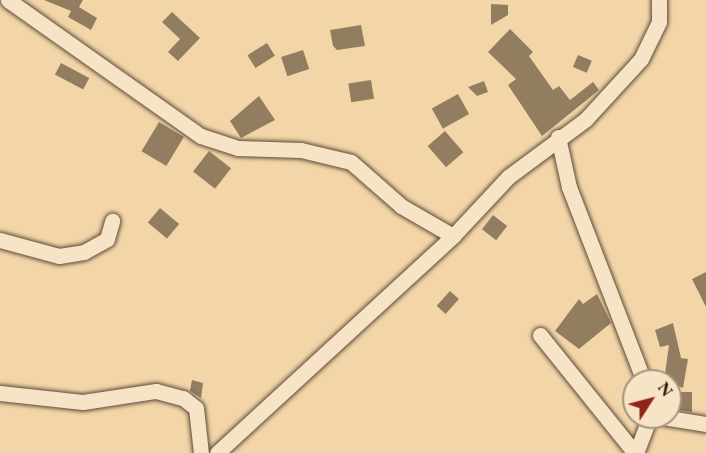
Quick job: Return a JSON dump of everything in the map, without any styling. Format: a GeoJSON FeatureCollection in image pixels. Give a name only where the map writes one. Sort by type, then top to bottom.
{"type":"FeatureCollection","features":[{"type":"Feature","properties":{"kind":"street"},"geometry":{"type":"LineString","coordinates":[[8,0],[201,136],[238,148],[301,150],[351,162],[400,206],[453,236]]}},
{"type":"Feature","properties":{"kind":"street"},"geometry":{"type":"LineString","coordinates":[[217,453],[453,236],[508,177],[558,136],[586,119],[641,59],[660,22],[659,0]]}},
{"type":"Feature","properties":{"kind":"street"},"geometry":{"type":"LineString","coordinates":[[558,136],[569,187],[639,369]]}},
{"type":"Feature","properties":{"kind":"street"},"geometry":{"type":"LineString","coordinates":[[0,240],[59,256],[84,252],[107,239],[112,221]]}},
{"type":"Feature","properties":{"kind":"street"},"geometry":{"type":"LineString","coordinates":[[540,334],[636,453],[645,429]]}},
{"type":"Feature","properties":{"kind":"street"},"geometry":{"type":"LineString","coordinates":[[0,393],[83,402],[156,391],[183,398],[196,408],[201,453]]}},
{"type":"Feature","properties":{"kind":"street"},"geometry":{"type":"LineString","coordinates":[[682,420],[706,424]]}},
{"type":"Feature","properties":{"kind":"building"},"geometry":{"type":"Polygon","coordinates":[[[44,0],[83,0],[79,7],[97,18],[91,30],[68,17],[71,11],[44,0]]]}},
{"type":"Feature","properties":{"kind":"building"},"geometry":{"type":"Polygon","coordinates":[[[491,4],[508,5],[508,15],[491,25],[491,4]]]}},
{"type":"Feature","properties":{"kind":"building"},"geometry":{"type":"Polygon","coordinates":[[[172,12],[200,38],[178,61],[168,52],[180,39],[162,22],[172,12]]]}},
{"type":"Feature","properties":{"kind":"building"},"geometry":{"type":"Polygon","coordinates":[[[361,25],[365,46],[337,50],[333,46],[330,30],[361,25]]]}},
{"type":"Feature","properties":{"kind":"building"},"geometry":{"type":"Polygon","coordinates":[[[510,29],[533,52],[529,56],[553,90],[559,86],[570,100],[593,82],[599,90],[542,136],[508,85],[516,79],[488,52],[510,29]]]}},
{"type":"Feature","properties":{"kind":"building"},"geometry":{"type":"Polygon","coordinates":[[[267,43],[275,56],[255,68],[247,55],[267,43]]]}},
{"type":"Feature","properties":{"kind":"building"},"geometry":{"type":"Polygon","coordinates":[[[303,50],[309,69],[287,76],[281,57],[303,50]]]}},
{"type":"Feature","properties":{"kind":"building"},"geometry":{"type":"Polygon","coordinates":[[[578,55],[592,61],[587,73],[573,67],[578,55]]]}},
{"type":"Feature","properties":{"kind":"building"},"geometry":{"type":"Polygon","coordinates":[[[61,63],[89,78],[83,90],[55,74],[61,63]]]}},
{"type":"Feature","properties":{"kind":"building"},"geometry":{"type":"Polygon","coordinates":[[[371,80],[374,99],[351,102],[348,84],[371,80]]]}},
{"type":"Feature","properties":{"kind":"building"},"geometry":{"type":"Polygon","coordinates":[[[484,81],[488,92],[477,96],[468,87],[484,81]]]}},
{"type":"Feature","properties":{"kind":"building"},"geometry":{"type":"Polygon","coordinates":[[[458,94],[469,114],[443,129],[432,109],[458,94]]]}},
{"type":"Feature","properties":{"kind":"building"},"geometry":{"type":"Polygon","coordinates":[[[259,96],[275,120],[241,138],[230,121],[259,96]]]}},
{"type":"Feature","properties":{"kind":"building"},"geometry":{"type":"Polygon","coordinates":[[[159,122],[184,137],[166,166],[141,151],[159,122]]]}},
{"type":"Feature","properties":{"kind":"building"},"geometry":{"type":"Polygon","coordinates":[[[445,131],[463,152],[446,167],[428,146],[445,131]]]}},
{"type":"Feature","properties":{"kind":"building"},"geometry":{"type":"Polygon","coordinates":[[[209,151],[231,168],[215,189],[193,171],[209,151]]]}},
{"type":"Feature","properties":{"kind":"building"},"geometry":{"type":"Polygon","coordinates":[[[160,208],[179,224],[167,239],[148,223],[160,208]]]}},
{"type":"Feature","properties":{"kind":"building"},"geometry":{"type":"Polygon","coordinates":[[[493,215],[507,226],[496,240],[482,229],[493,215]]]}},
{"type":"Feature","properties":{"kind":"building"},"geometry":{"type":"Polygon","coordinates":[[[706,272],[706,307],[692,279],[706,272]]]}},
{"type":"Feature","properties":{"kind":"building"},"geometry":{"type":"Polygon","coordinates":[[[450,291],[459,299],[446,314],[437,306],[450,291]]]}},
{"type":"Feature","properties":{"kind":"building"},"geometry":{"type":"Polygon","coordinates":[[[597,294],[611,323],[579,349],[555,331],[579,299],[583,304],[597,294]]]}},
{"type":"Feature","properties":{"kind":"building"},"geometry":{"type":"Polygon","coordinates":[[[673,323],[681,358],[688,359],[683,388],[682,369],[666,369],[669,345],[660,347],[655,330],[673,323]]]}},
{"type":"Feature","properties":{"kind":"building"},"geometry":{"type":"Polygon","coordinates":[[[192,380],[203,383],[201,398],[190,391],[192,380]]]}},
{"type":"Feature","properties":{"kind":"building"},"geometry":{"type":"Polygon","coordinates":[[[682,392],[692,392],[692,412],[682,410],[682,392]]]}}]}
